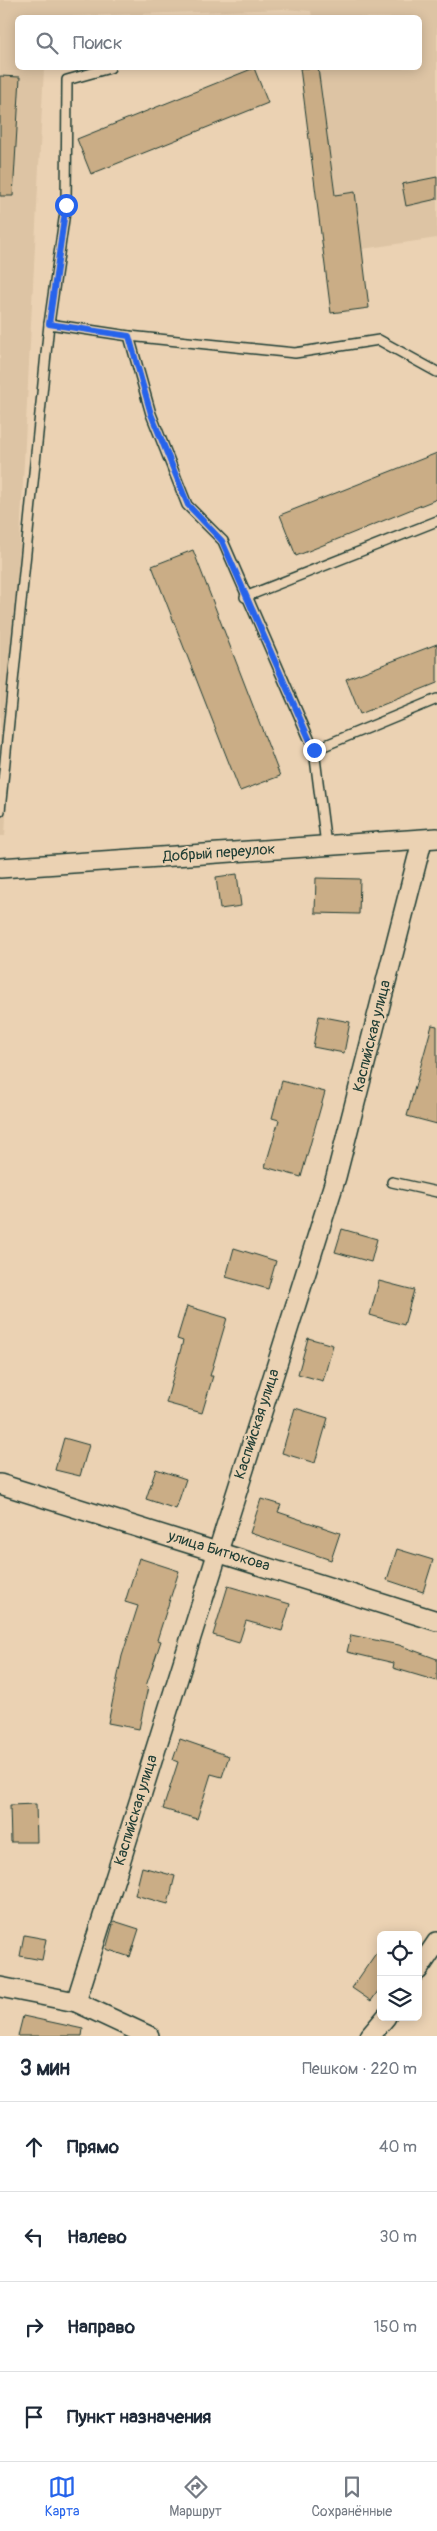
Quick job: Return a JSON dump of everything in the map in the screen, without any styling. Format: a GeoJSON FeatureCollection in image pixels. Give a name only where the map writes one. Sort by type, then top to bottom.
{"type":"FeatureCollection","features":[{"type":"Feature","properties":{"kind":"street","name":"Добрый переулок"},"geometry":{"type":"LineString","coordinates":[[0,868],[429,839]]}},
{"type":"Feature","properties":{"kind":"street","name":"Каспийская улица"},"geometry":{"type":"LineString","coordinates":[[76,2002],[336,1177],[429,839]]}},
{"type":"Feature","properties":{"kind":"street","name":"улица Битюкова"},"geometry":{"type":"LineString","coordinates":[[0,1484],[217,1550],[437,1621]]}},
{"type":"Feature","properties":{"kind":"street"},"geometry":{"type":"LineString","coordinates":[[422,1964],[437,1942]]}},
{"type":"Feature","properties":{"kind":"street"},"geometry":{"type":"LineString","coordinates":[[0,1987],[76,2002],[149,2036]]}},
{"type":"Feature","properties":{"kind":"street"},"geometry":{"type":"LineString","coordinates":[[370,2036],[383,2021]]}},
{"type":"Feature","properties":{"kind":"lane"},"geometry":{"type":"LineString","coordinates":[[0,811],[49,324],[66,205],[67,80],[103,70]]}},
{"type":"Feature","properties":{"kind":"lane"},"geometry":{"type":"LineString","coordinates":[[49,324],[129,336],[296,353],[379,340],[437,372]]}},
{"type":"Feature","properties":{"kind":"lane"},"geometry":{"type":"LineString","coordinates":[[129,336],[151,414],[188,505],[222,541],[245,597],[314,750],[326,845]]}},
{"type":"Feature","properties":{"kind":"lane"},"geometry":{"type":"LineString","coordinates":[[245,597],[437,521]]}},
{"type":"Feature","properties":{"kind":"lane"},"geometry":{"type":"LineString","coordinates":[[314,750],[437,699]]}},
{"type":"Feature","properties":{"kind":"lane"},"geometry":{"type":"LineString","coordinates":[[392,1182],[437,1192]]}},
{"type":"Feature","properties":{"kind":"shaded area"},"geometry":{"type":"Polygon","coordinates":[[[0,0],[437,0],[437,238],[362,249],[354,192],[335,195],[318,70],[422,70],[422,15],[312,15],[311,11],[282,9],[106,15],[15,15],[15,70],[44,70],[5,836],[0,836],[0,0]]]}},
{"type":"Feature","properties":{"kind":"building"},"geometry":{"type":"Polygon","coordinates":[[[249,70],[255,70],[268,103],[91,174],[77,139],[249,70]]]}},
{"type":"Feature","properties":{"kind":"building"},"geometry":{"type":"Polygon","coordinates":[[[300,70],[318,70],[335,195],[355,192],[369,308],[331,313],[300,70]]]}},
{"type":"Feature","properties":{"kind":"building"},"geometry":{"type":"Polygon","coordinates":[[[0,76],[20,77],[13,196],[0,196],[0,76]]]}},
{"type":"Feature","properties":{"kind":"building"},"geometry":{"type":"Polygon","coordinates":[[[437,177],[437,199],[406,206],[402,184],[437,177]]]}},
{"type":"Feature","properties":{"kind":"building"},"geometry":{"type":"Polygon","coordinates":[[[437,453],[437,499],[296,556],[280,515],[437,453]]]}},
{"type":"Feature","properties":{"kind":"building"},"geometry":{"type":"Polygon","coordinates":[[[193,550],[280,776],[240,791],[152,566],[193,550]]]}},
{"type":"Feature","properties":{"kind":"building"},"geometry":{"type":"Polygon","coordinates":[[[437,644],[437,683],[360,714],[346,679],[437,644]]]}},
{"type":"Feature","properties":{"kind":"building"},"geometry":{"type":"Polygon","coordinates":[[[237,874],[241,906],[220,909],[216,877],[237,874]]]}},
{"type":"Feature","properties":{"kind":"building"},"geometry":{"type":"Polygon","coordinates":[[[316,878],[360,879],[359,914],[315,913],[316,878]]]}},
{"type":"Feature","properties":{"kind":"building"},"geometry":{"type":"Polygon","coordinates":[[[319,1016],[350,1022],[344,1053],[313,1047],[319,1016]]]}},
{"type":"Feature","properties":{"kind":"building"},"geometry":{"type":"Polygon","coordinates":[[[432,1025],[437,1026],[437,1124],[407,1116],[432,1025]]]}},
{"type":"Feature","properties":{"kind":"building"},"geometry":{"type":"Polygon","coordinates":[[[282,1081],[325,1092],[301,1177],[265,1167],[279,1120],[272,1118],[282,1081]]]}},
{"type":"Feature","properties":{"kind":"building"},"geometry":{"type":"Polygon","coordinates":[[[342,1229],[377,1239],[371,1262],[335,1252],[342,1229]]]}},
{"type":"Feature","properties":{"kind":"building"},"geometry":{"type":"Polygon","coordinates":[[[234,1248],[276,1261],[268,1289],[226,1277],[234,1248]]]}},
{"type":"Feature","properties":{"kind":"building"},"geometry":{"type":"Polygon","coordinates":[[[379,1281],[414,1290],[404,1325],[370,1315],[379,1281]]]}},
{"type":"Feature","properties":{"kind":"building"},"geometry":{"type":"Polygon","coordinates":[[[187,1306],[227,1318],[210,1376],[213,1376],[202,1413],[166,1403],[183,1341],[177,1339],[187,1306]]]}},
{"type":"Feature","properties":{"kind":"building"},"geometry":{"type":"Polygon","coordinates":[[[308,1338],[333,1345],[323,1381],[298,1374],[308,1338]]]}},
{"type":"Feature","properties":{"kind":"building"},"geometry":{"type":"Polygon","coordinates":[[[295,1408],[328,1418],[315,1463],[282,1453],[295,1408]]]}},
{"type":"Feature","properties":{"kind":"building"},"geometry":{"type":"Polygon","coordinates":[[[64,1438],[89,1445],[80,1476],[55,1470],[64,1438]]]}},
{"type":"Feature","properties":{"kind":"building"},"geometry":{"type":"Polygon","coordinates":[[[156,1469],[186,1479],[176,1509],[146,1499],[156,1469]]]}},
{"type":"Feature","properties":{"kind":"building"},"geometry":{"type":"Polygon","coordinates":[[[261,1499],[281,1505],[278,1512],[340,1533],[331,1560],[250,1533],[261,1499]]]}},
{"type":"Feature","properties":{"kind":"building"},"geometry":{"type":"Polygon","coordinates":[[[397,1549],[433,1560],[423,1592],[387,1580],[397,1549]]]}},
{"type":"Feature","properties":{"kind":"building"},"geometry":{"type":"Polygon","coordinates":[[[139,1558],[179,1571],[157,1640],[161,1641],[146,1686],[148,1687],[139,1729],[108,1723],[122,1656],[138,1606],[125,1602],[139,1558]]]}},
{"type":"Feature","properties":{"kind":"building"},"geometry":{"type":"Polygon","coordinates":[[[228,1586],[290,1604],[282,1631],[246,1621],[239,1643],[213,1635],[228,1586]]]}},
{"type":"Feature","properties":{"kind":"building"},"geometry":{"type":"Polygon","coordinates":[[[351,1635],[399,1645],[437,1659],[437,1681],[393,1668],[394,1663],[347,1652],[351,1635]]]}},
{"type":"Feature","properties":{"kind":"building"},"geometry":{"type":"Polygon","coordinates":[[[180,1739],[229,1756],[222,1777],[211,1774],[197,1819],[163,1809],[178,1762],[173,1760],[180,1739]]]}},
{"type":"Feature","properties":{"kind":"building"},"geometry":{"type":"Polygon","coordinates":[[[36,1804],[37,1842],[11,1842],[10,1805],[36,1804]]]}},
{"type":"Feature","properties":{"kind":"building"},"geometry":{"type":"Polygon","coordinates":[[[142,1867],[175,1876],[168,1904],[135,1895],[142,1867]]]}},
{"type":"Feature","properties":{"kind":"building"},"geometry":{"type":"Polygon","coordinates":[[[114,1921],[139,1929],[130,1957],[106,1949],[114,1921]]]}},
{"type":"Feature","properties":{"kind":"building"},"geometry":{"type":"Polygon","coordinates":[[[24,1935],[46,1939],[42,1960],[20,1956],[24,1935]]]}},
{"type":"Feature","properties":{"kind":"building"},"geometry":{"type":"Polygon","coordinates":[[[377,1952],[377,1993],[371,2001],[352,1988],[377,1952]]]}},
{"type":"Feature","properties":{"kind":"building"},"geometry":{"type":"Polygon","coordinates":[[[23,2016],[83,2029],[82,2036],[18,2036],[23,2016]]]}},
{"type":"Feature","properties":{"kind":"route"},"geometry":{"type":"LineString","coordinates":[[66,205],[49,324],[129,336],[151,414],[188,505],[222,541],[245,597],[314,750]]}}]}
